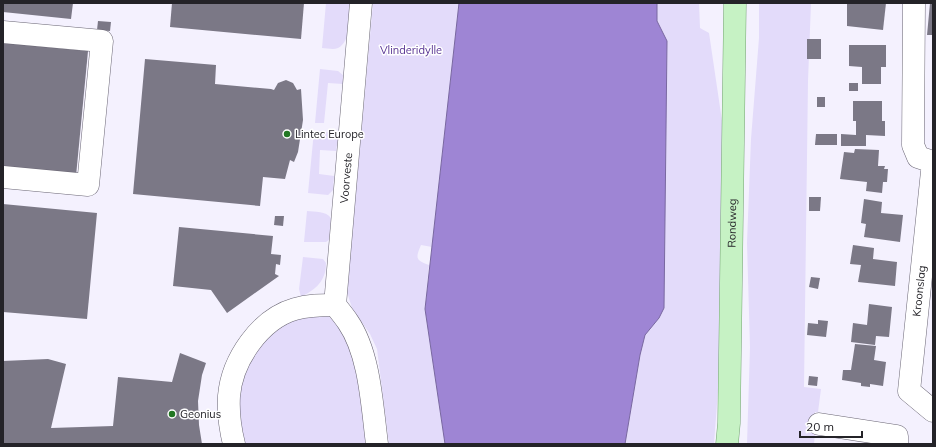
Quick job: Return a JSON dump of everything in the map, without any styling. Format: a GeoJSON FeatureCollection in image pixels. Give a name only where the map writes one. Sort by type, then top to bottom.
{"type":"FeatureCollection","features":[{"type":"Feature","properties":{"kind":"main road","name":"Rondweg"},"geometry":{"type":"LineString","coordinates":[[727,444],[729,423],[735,3]]}},
{"type":"Feature","properties":{"kind":"street","name":"Voorveste"},"geometry":{"type":"LineString","coordinates":[[335,305],[361,3]]}},
{"type":"Feature","properties":{"kind":"street","name":"Kroonslag"},"geometry":{"type":"LineString","coordinates":[[914,3],[913,144],[918,157],[933,162],[909,391],[933,411]]}},
{"type":"Feature","properties":{"kind":"street"},"geometry":{"type":"LineString","coordinates":[[3,32],[102,41],[88,185],[3,177]]}},
{"type":"Feature","properties":{"kind":"street"},"geometry":{"type":"LineString","coordinates":[[234,444],[229,422],[229,395],[237,364],[257,333],[276,317],[295,309],[312,305],[335,305],[348,322],[358,340],[366,366],[377,444]]}},
{"type":"Feature","properties":{"kind":"street"},"geometry":{"type":"LineString","coordinates":[[818,424],[901,441]]}},
{"type":"Feature","properties":{"kind":"green space"},"geometry":{"type":"Polygon","coordinates":[[[326,3],[351,3],[348,34],[342,45],[336,49],[322,48],[326,3]]]}},
{"type":"Feature","properties":{"kind":"green space","name":"Vlinderidylle"},"geometry":{"type":"Polygon","coordinates":[[[373,3],[459,3],[432,247],[421,245],[417,256],[421,262],[429,265],[425,309],[445,444],[389,444],[377,349],[370,334],[352,308],[347,292],[373,3]]]}},
{"type":"Feature","properties":{"kind":"green space"},"geometry":{"type":"Polygon","coordinates":[[[657,3],[699,3],[700,28],[709,33],[725,141],[725,297],[714,444],[625,444],[640,355],[645,335],[664,308],[667,41],[657,21],[657,3]]]}},
{"type":"Feature","properties":{"kind":"green space"},"geometry":{"type":"Polygon","coordinates":[[[759,3],[811,3],[808,81],[804,387],[821,389],[818,412],[815,412],[812,432],[815,433],[814,444],[747,444],[750,347],[747,243],[751,139],[759,38],[759,3]]]}},
{"type":"Feature","properties":{"kind":"green space"},"geometry":{"type":"Polygon","coordinates":[[[320,69],[338,71],[344,76],[343,84],[328,83],[324,123],[315,123],[320,69]]]}},
{"type":"Feature","properties":{"kind":"green space"},"geometry":{"type":"Polygon","coordinates":[[[314,131],[339,133],[336,151],[320,150],[319,174],[334,176],[333,190],[328,195],[308,193],[314,131]]]}},
{"type":"Feature","properties":{"kind":"green space"},"geometry":{"type":"Polygon","coordinates":[[[307,211],[323,213],[331,218],[329,240],[326,242],[304,242],[307,211]]]}},
{"type":"Feature","properties":{"kind":"green space"},"geometry":{"type":"Polygon","coordinates":[[[303,257],[323,259],[326,263],[326,269],[319,284],[301,297],[299,289],[303,257]]]}},
{"type":"Feature","properties":{"kind":"green space"},"geometry":{"type":"Polygon","coordinates":[[[326,314],[338,326],[353,356],[361,392],[367,444],[244,444],[238,408],[240,390],[249,362],[262,344],[279,328],[295,318],[326,314]]]}},
{"type":"Feature","properties":{"kind":"shaded area"},"geometry":{"type":"Polygon","coordinates":[[[459,3],[657,3],[657,21],[667,41],[664,308],[659,318],[645,335],[640,355],[625,444],[445,444],[425,309],[459,3]]]}},
{"type":"Feature","properties":{"kind":"building"},"geometry":{"type":"Polygon","coordinates":[[[3,3],[73,3],[71,19],[3,12],[3,3]]]}},
{"type":"Feature","properties":{"kind":"building"},"geometry":{"type":"Polygon","coordinates":[[[172,3],[304,3],[301,39],[170,27],[172,3]]]}},
{"type":"Feature","properties":{"kind":"building"},"geometry":{"type":"Polygon","coordinates":[[[847,3],[886,3],[883,30],[847,26],[847,3]]]}},
{"type":"Feature","properties":{"kind":"building"},"geometry":{"type":"Polygon","coordinates":[[[930,3],[933,3],[933,35],[927,35],[930,3]]]}},
{"type":"Feature","properties":{"kind":"building"},"geometry":{"type":"Polygon","coordinates":[[[98,21],[111,22],[110,31],[97,30],[98,21]]]}},
{"type":"Feature","properties":{"kind":"building"},"geometry":{"type":"Polygon","coordinates":[[[807,39],[821,39],[821,59],[807,59],[807,39]]]}},
{"type":"Feature","properties":{"kind":"building"},"geometry":{"type":"Polygon","coordinates":[[[3,43],[88,51],[76,176],[3,169],[3,43]]]}},
{"type":"Feature","properties":{"kind":"building"},"geometry":{"type":"Polygon","coordinates":[[[849,45],[886,45],[886,67],[881,67],[881,84],[862,84],[862,67],[849,66],[849,45]]]}},
{"type":"Feature","properties":{"kind":"building"},"geometry":{"type":"Polygon","coordinates":[[[145,59],[216,65],[215,84],[274,90],[278,83],[286,80],[293,83],[297,90],[301,89],[303,120],[298,152],[294,162],[290,160],[285,179],[263,177],[260,206],[133,194],[145,59]]]}},
{"type":"Feature","properties":{"kind":"building"},"geometry":{"type":"Polygon","coordinates":[[[849,83],[858,83],[858,91],[849,91],[849,83]]]}},
{"type":"Feature","properties":{"kind":"building"},"geometry":{"type":"Polygon","coordinates":[[[817,97],[825,97],[825,107],[817,107],[817,97]]]}},
{"type":"Feature","properties":{"kind":"building"},"geometry":{"type":"Polygon","coordinates":[[[853,101],[882,101],[882,121],[885,121],[885,136],[866,135],[866,146],[841,146],[841,134],[856,135],[856,121],[853,121],[853,101]]]}},
{"type":"Feature","properties":{"kind":"building"},"geometry":{"type":"Polygon","coordinates":[[[816,134],[837,134],[837,145],[815,145],[816,134]]]}},
{"type":"Feature","properties":{"kind":"building"},"geometry":{"type":"Polygon","coordinates":[[[855,149],[879,150],[878,166],[885,166],[884,169],[888,169],[887,182],[883,182],[882,193],[866,191],[867,182],[840,179],[844,152],[854,153],[855,149]]]}},
{"type":"Feature","properties":{"kind":"building"},"geometry":{"type":"Polygon","coordinates":[[[809,197],[821,197],[820,211],[809,211],[809,197]]]}},
{"type":"Feature","properties":{"kind":"building"},"geometry":{"type":"Polygon","coordinates":[[[864,199],[882,202],[881,213],[903,215],[900,242],[864,237],[866,224],[861,223],[864,199]]]}},
{"type":"Feature","properties":{"kind":"building"},"geometry":{"type":"Polygon","coordinates":[[[3,204],[97,213],[87,319],[3,312],[3,204]]]}},
{"type":"Feature","properties":{"kind":"building"},"geometry":{"type":"Polygon","coordinates":[[[275,216],[284,216],[283,226],[274,225],[275,216]]]}},
{"type":"Feature","properties":{"kind":"building"},"geometry":{"type":"Polygon","coordinates":[[[179,227],[273,236],[271,254],[281,255],[280,265],[276,264],[275,274],[279,276],[227,313],[211,290],[173,286],[179,227]]]}},
{"type":"Feature","properties":{"kind":"building"},"geometry":{"type":"Polygon","coordinates":[[[853,245],[874,248],[873,259],[897,262],[895,286],[858,282],[861,265],[850,264],[853,245]]]}},
{"type":"Feature","properties":{"kind":"building"},"geometry":{"type":"Polygon","coordinates":[[[811,277],[820,278],[818,289],[809,287],[811,277]]]}},
{"type":"Feature","properties":{"kind":"building"},"geometry":{"type":"Polygon","coordinates":[[[869,304],[892,307],[889,337],[876,336],[875,345],[851,342],[853,323],[867,325],[869,304]]]}},
{"type":"Feature","properties":{"kind":"building"},"geometry":{"type":"Polygon","coordinates":[[[818,320],[828,321],[826,337],[807,335],[808,323],[818,324],[818,320]]]}},
{"type":"Feature","properties":{"kind":"building"},"geometry":{"type":"Polygon","coordinates":[[[855,344],[876,346],[874,360],[886,362],[883,386],[870,384],[870,387],[861,386],[861,383],[842,380],[843,370],[851,370],[855,344]]]}},
{"type":"Feature","properties":{"kind":"building"},"geometry":{"type":"Polygon","coordinates":[[[180,353],[206,363],[202,375],[198,401],[199,425],[202,444],[3,444],[3,361],[48,359],[66,364],[51,428],[113,426],[118,377],[172,382],[180,353]]]}},
{"type":"Feature","properties":{"kind":"building"},"geometry":{"type":"Polygon","coordinates":[[[809,376],[818,377],[817,386],[808,385],[809,376]]]}},
{"type":"Feature","properties":{"kind":"place","name":"Lintec Europe"},"geometry":{"type":"Point","coordinates":[287,134]}},
{"type":"Feature","properties":{"kind":"place","name":"Geonius"},"geometry":{"type":"Point","coordinates":[172,414]}}]}
